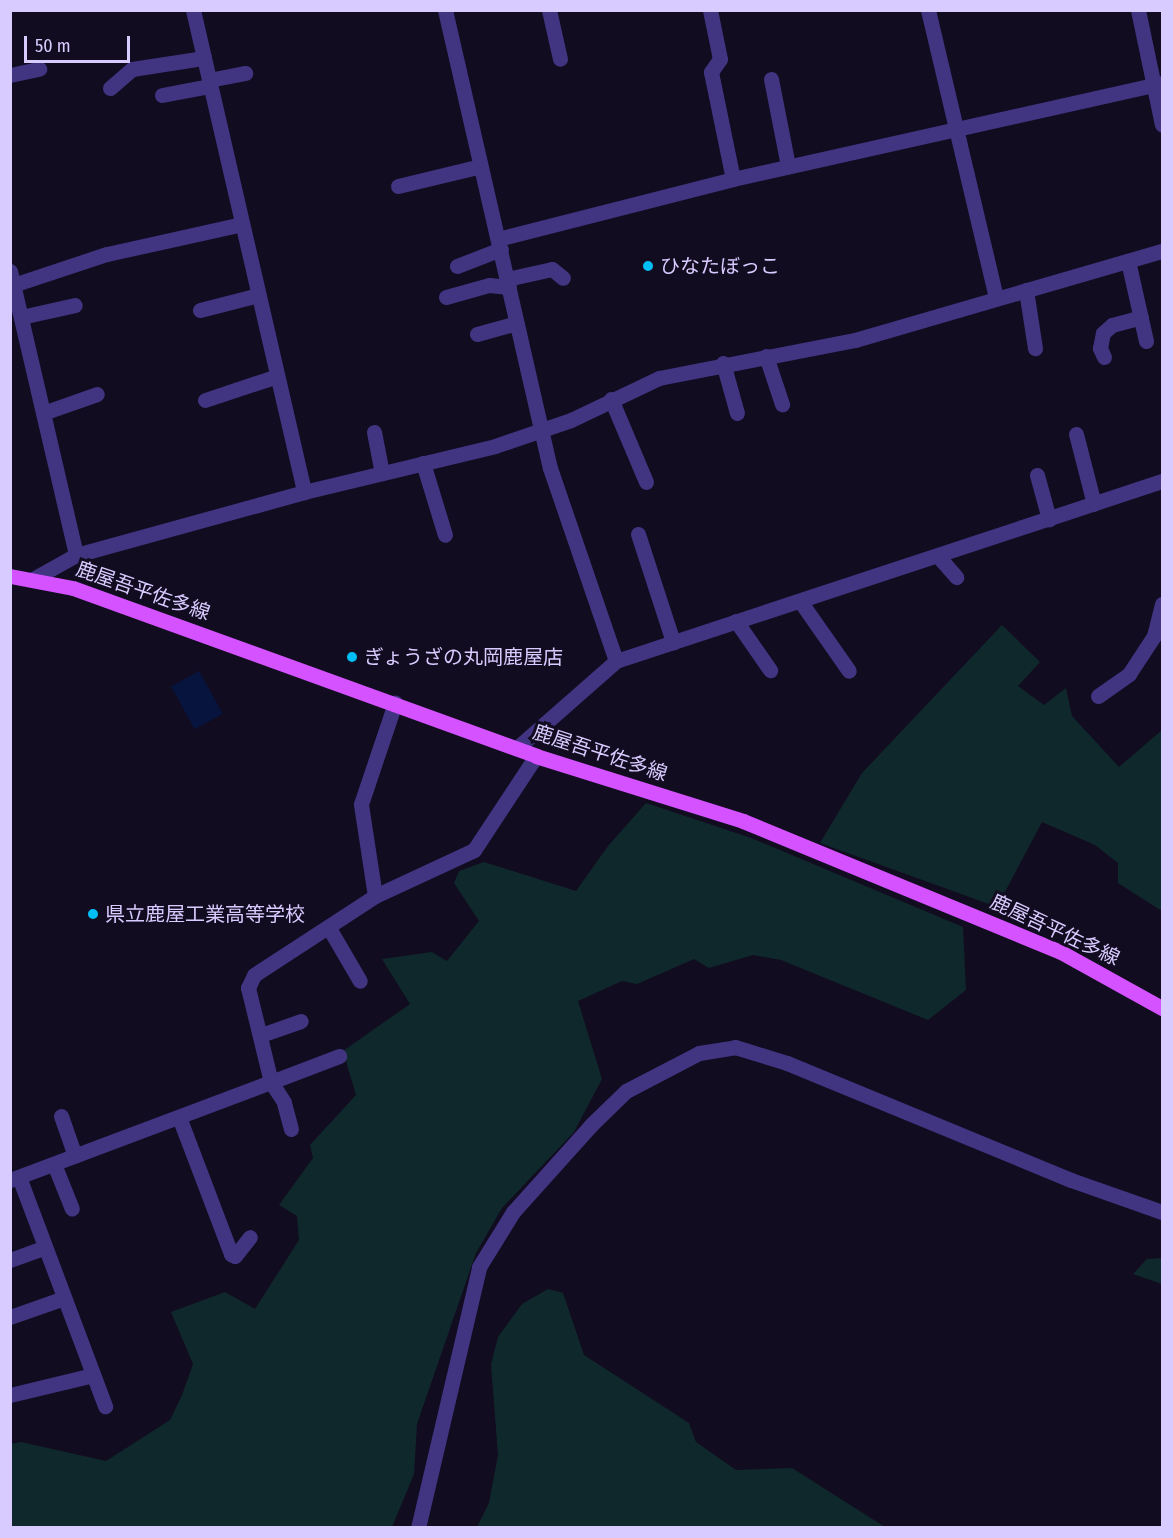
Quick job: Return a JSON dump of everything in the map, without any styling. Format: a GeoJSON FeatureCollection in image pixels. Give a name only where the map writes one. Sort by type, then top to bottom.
{"type":"FeatureCollection","features":[{"type":"Feature","properties":{"kind":"main road","name":"鹿屋吾平佐多線"},"geometry":{"type":"LineString","coordinates":[[10,576],[33,579],[110,601],[536,756],[743,821],[1059,951],[1162,1008]]}},
{"type":"Feature","properties":{"kind":"street"},"geometry":{"type":"LineString","coordinates":[[193,10],[304,492]]}},
{"type":"Feature","properties":{"kind":"street"},"geometry":{"type":"LineString","coordinates":[[445,10],[550,468],[616,661]]}},
{"type":"Feature","properties":{"kind":"street"},"geometry":{"type":"LineString","coordinates":[[549,10],[560,59]]}},
{"type":"Feature","properties":{"kind":"street"},"geometry":{"type":"LineString","coordinates":[[710,10],[720,59],[711,72],[733,179]]}},
{"type":"Feature","properties":{"kind":"street"},"geometry":{"type":"LineString","coordinates":[[928,10],[996,298]]}},
{"type":"Feature","properties":{"kind":"street"},"geometry":{"type":"LineString","coordinates":[[1138,10],[1158,84],[1162,125]]}},
{"type":"Feature","properties":{"kind":"street"},"geometry":{"type":"LineString","coordinates":[[110,88],[132,69],[204,58]]}},
{"type":"Feature","properties":{"kind":"street"},"geometry":{"type":"LineString","coordinates":[[10,65],[38,64],[10,75]]}},
{"type":"Feature","properties":{"kind":"street"},"geometry":{"type":"LineString","coordinates":[[162,95],[245,73]]}},
{"type":"Feature","properties":{"kind":"street"},"geometry":{"type":"LineString","coordinates":[[771,79],[788,166]]}},
{"type":"Feature","properties":{"kind":"street"},"geometry":{"type":"LineString","coordinates":[[458,266],[499,244],[733,179],[957,126],[1158,84]]}},
{"type":"Feature","properties":{"kind":"street"},"geometry":{"type":"LineString","coordinates":[[398,186],[481,166]]}},
{"type":"Feature","properties":{"kind":"street"},"geometry":{"type":"LineString","coordinates":[[76,555],[11,281],[106,254],[242,224]]}},
{"type":"Feature","properties":{"kind":"street"},"geometry":{"type":"LineString","coordinates":[[33,579],[76,555],[541,430],[659,378],[723,363],[855,340],[1162,251]]}},
{"type":"Feature","properties":{"kind":"street"},"geometry":{"type":"LineString","coordinates":[[1128,261],[1146,341]]}},
{"type":"Feature","properties":{"kind":"street"},"geometry":{"type":"LineString","coordinates":[[446,297],[489,285],[508,283],[552,269],[563,278]]}},
{"type":"Feature","properties":{"kind":"street"},"geometry":{"type":"LineString","coordinates":[[1026,290],[1035,348]]}},
{"type":"Feature","properties":{"kind":"street"},"geometry":{"type":"LineString","coordinates":[[200,310],[258,295]]}},
{"type":"Feature","properties":{"kind":"street"},"geometry":{"type":"LineString","coordinates":[[21,317],[75,305]]}},
{"type":"Feature","properties":{"kind":"street"},"geometry":{"type":"LineString","coordinates":[[1104,357],[1100,348],[1103,333],[1112,325],[1141,317]]}},
{"type":"Feature","properties":{"kind":"street"},"geometry":{"type":"LineString","coordinates":[[477,334],[517,322]]}},
{"type":"Feature","properties":{"kind":"street"},"geometry":{"type":"LineString","coordinates":[[766,356],[782,404]]}},
{"type":"Feature","properties":{"kind":"street"},"geometry":{"type":"LineString","coordinates":[[723,363],[737,413]]}},
{"type":"Feature","properties":{"kind":"street"},"geometry":{"type":"LineString","coordinates":[[205,400],[277,376]]}},
{"type":"Feature","properties":{"kind":"street"},"geometry":{"type":"LineString","coordinates":[[44,413],[97,394]]}},
{"type":"Feature","properties":{"kind":"street"},"geometry":{"type":"LineString","coordinates":[[611,399],[646,482]]}},
{"type":"Feature","properties":{"kind":"street"},"geometry":{"type":"LineString","coordinates":[[374,432],[382,473]]}},
{"type":"Feature","properties":{"kind":"street"},"geometry":{"type":"LineString","coordinates":[[1076,434],[1094,504]]}},
{"type":"Feature","properties":{"kind":"street"},"geometry":{"type":"LineString","coordinates":[[423,463],[445,535]]}},
{"type":"Feature","properties":{"kind":"street"},"geometry":{"type":"LineString","coordinates":[[1037,475],[1049,519]]}},
{"type":"Feature","properties":{"kind":"street"},"geometry":{"type":"LineString","coordinates":[[517,748],[616,661],[1162,481]]}},
{"type":"Feature","properties":{"kind":"street"},"geometry":{"type":"LineString","coordinates":[[638,534],[673,642]]}},
{"type":"Feature","properties":{"kind":"street"},"geometry":{"type":"LineString","coordinates":[[938,556],[956,577]]}},
{"type":"Feature","properties":{"kind":"street"},"geometry":{"type":"LineString","coordinates":[[800,601],[849,671]]}},
{"type":"Feature","properties":{"kind":"street"},"geometry":{"type":"LineString","coordinates":[[1098,696],[1129,674],[1154,636],[1162,604]]}},
{"type":"Feature","properties":{"kind":"street"},"geometry":{"type":"LineString","coordinates":[[736,621],[770,670]]}},
{"type":"Feature","properties":{"kind":"street"},"geometry":{"type":"LineString","coordinates":[[375,897],[361,804],[395,703]]}},
{"type":"Feature","properties":{"kind":"street"},"geometry":{"type":"LineString","coordinates":[[291,1129],[284,1102],[271,1082],[248,988],[254,975],[375,897],[474,850],[536,756]]}},
{"type":"Feature","properties":{"kind":"street"},"geometry":{"type":"LineString","coordinates":[[329,928],[360,981]]}},
{"type":"Feature","properties":{"kind":"street"},"geometry":{"type":"LineString","coordinates":[[261,1035],[301,1022]]}},
{"type":"Feature","properties":{"kind":"street"},"geometry":{"type":"LineString","coordinates":[[418,1527],[479,1267],[513,1212],[591,1125],[626,1091],[699,1053],[735,1047],[787,1063],[1071,1180],[1162,1212]]}},
{"type":"Feature","properties":{"kind":"street"},"geometry":{"type":"LineString","coordinates":[[105,1406],[45,1246],[15,1179],[339,1056]]}},
{"type":"Feature","properties":{"kind":"street"},"geometry":{"type":"LineString","coordinates":[[61,1116],[75,1156]]}},
{"type":"Feature","properties":{"kind":"street"},"geometry":{"type":"LineString","coordinates":[[180,1117],[231,1254],[235,1256],[250,1237]]}},
{"type":"Feature","properties":{"kind":"street"},"geometry":{"type":"LineString","coordinates":[[54,1164],[72,1209]]}},
{"type":"Feature","properties":{"kind":"street"},"geometry":{"type":"LineString","coordinates":[[10,1260],[45,1246]]}},
{"type":"Feature","properties":{"kind":"street"},"geometry":{"type":"LineString","coordinates":[[10,1317],[64,1298]]}},
{"type":"Feature","properties":{"kind":"street"},"geometry":{"type":"LineString","coordinates":[[10,1395],[93,1375]]}},
{"type":"Feature","properties":{"kind":"green space"},"geometry":{"type":"Polygon","coordinates":[[[1002,625],[1040,662],[1018,686],[1044,705],[1066,688],[1072,716],[1119,767],[1162,730],[1162,911],[1118,883],[1118,863],[1095,845],[1042,822],[997,907],[820,843],[862,773],[1002,625]]]}},
{"type":"Feature","properties":{"kind":"green space"},"geometry":{"type":"Polygon","coordinates":[[[646,803],[751,838],[963,927],[966,990],[928,1020],[781,960],[753,955],[709,968],[694,959],[637,984],[622,981],[578,1001],[602,1079],[574,1132],[502,1208],[476,1253],[417,1424],[414,1474],[392,1527],[11,1528],[11,1444],[21,1442],[106,1461],[170,1420],[182,1395],[193,1364],[171,1312],[225,1292],[255,1309],[299,1240],[297,1216],[279,1205],[313,1158],[310,1145],[356,1095],[343,1051],[410,1004],[382,959],[432,952],[447,961],[479,921],[454,883],[459,871],[484,862],[576,891],[608,846],[646,803]]]}},
{"type":"Feature","properties":{"kind":"green space"},"geometry":{"type":"Polygon","coordinates":[[[1162,1258],[1162,1284],[1133,1274],[1147,1259],[1162,1258]]]}},
{"type":"Feature","properties":{"kind":"green space"},"geometry":{"type":"Polygon","coordinates":[[[548,1289],[563,1293],[584,1355],[689,1423],[696,1442],[736,1470],[792,1468],[885,1527],[477,1527],[489,1503],[498,1455],[491,1364],[498,1337],[522,1304],[548,1289]]]}},
{"type":"Feature","properties":{"kind":"water"},"geometry":{"type":"Polygon","coordinates":[[[199,671],[223,714],[195,729],[171,687],[199,671]]]}},
{"type":"Feature","properties":{"kind":"place","name":"ひなたぼっこ"},"geometry":{"type":"Point","coordinates":[648,266]}},
{"type":"Feature","properties":{"kind":"place","name":"ぎょうざの丸岡鹿屋店"},"geometry":{"type":"Point","coordinates":[352,657]}},
{"type":"Feature","properties":{"kind":"place","name":"県立鹿屋工業高等学校"},"geometry":{"type":"Point","coordinates":[93,914]}}]}
